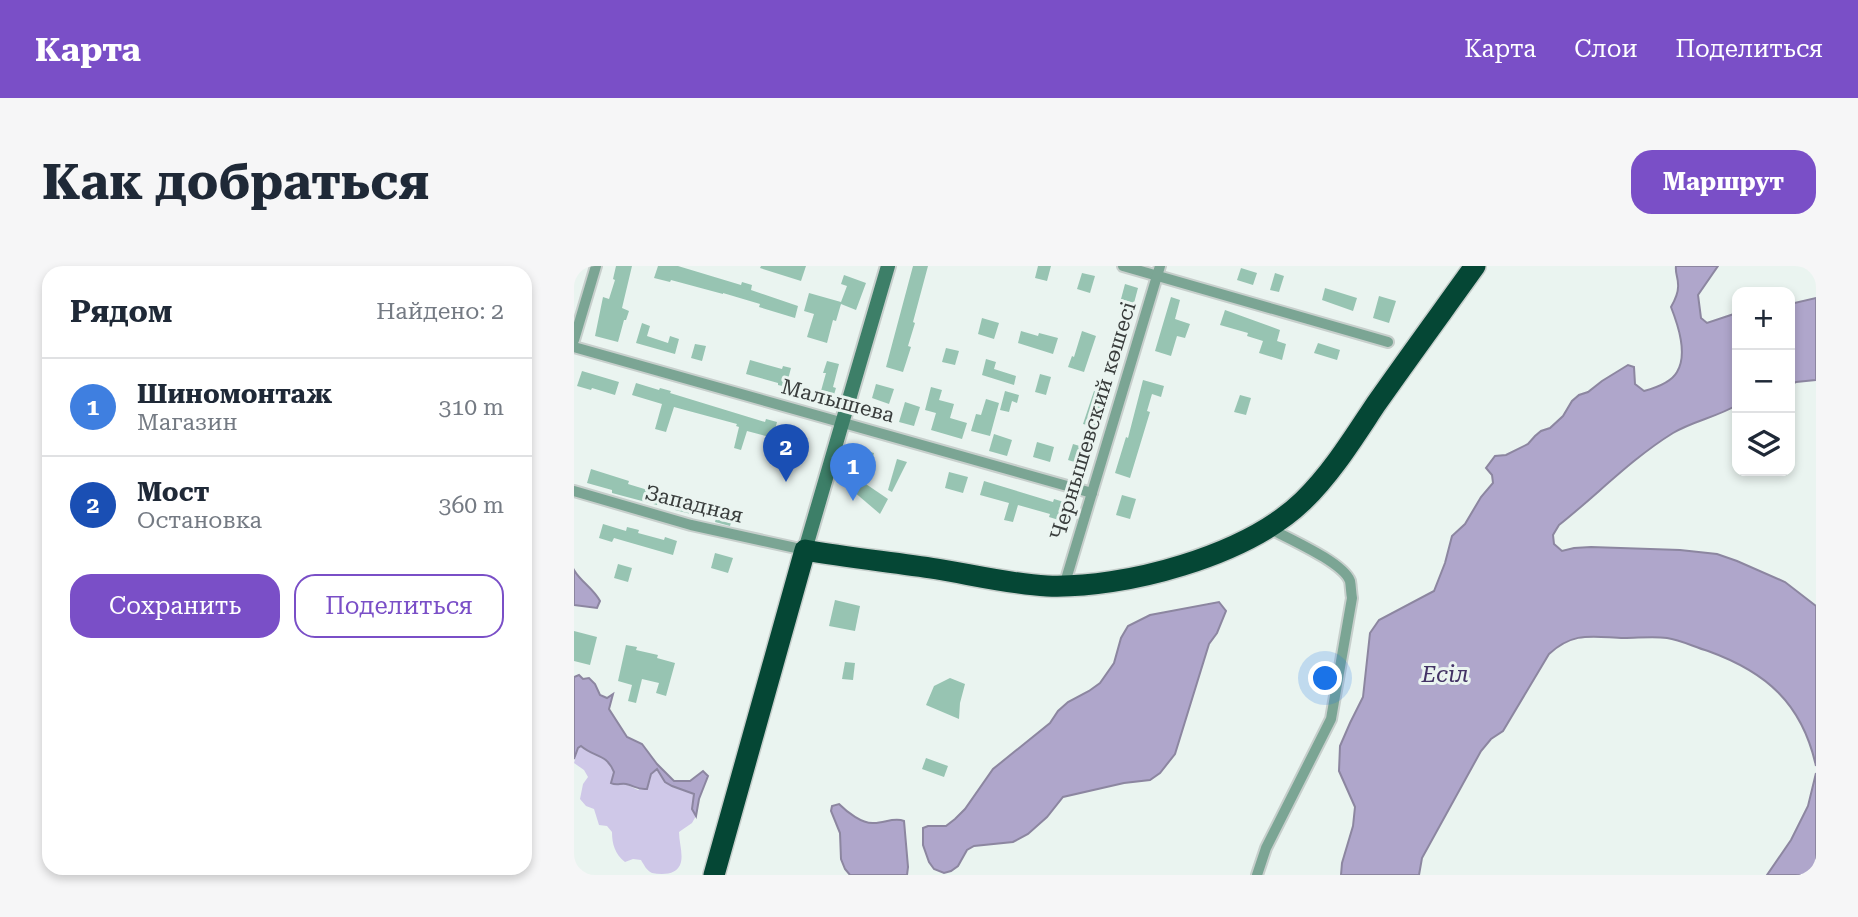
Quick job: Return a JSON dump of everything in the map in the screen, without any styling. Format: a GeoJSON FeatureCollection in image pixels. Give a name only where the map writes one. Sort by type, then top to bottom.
{"type":"FeatureCollection","features":[{"type":"Feature","properties":{"kind":"highway"},"geometry":{"type":"LineString","coordinates":[[714,875],[805,551],[1018,583],[1064,586],[1096,584],[1168,570],[1210,556],[1269,528],[1306,499],[1334,465],[1475,266]]}},
{"type":"Feature","properties":{"kind":"main road"},"geometry":{"type":"LineString","coordinates":[[805,551],[888,266]]}},
{"type":"Feature","properties":{"kind":"street"},"geometry":{"type":"LineString","coordinates":[[574,340],[596,266]]}},
{"type":"Feature","properties":{"kind":"street"},"geometry":{"type":"LineString","coordinates":[[1123,266],[1158,271],[1388,342]]}},
{"type":"Feature","properties":{"kind":"street","name":"Чернышевский көшесі"},"geometry":{"type":"LineString","coordinates":[[1064,586],[1158,271]]}},
{"type":"Feature","properties":{"kind":"street","name":"Малышева"},"geometry":{"type":"LineString","coordinates":[[574,347],[1092,493]]}},
{"type":"Feature","properties":{"kind":"street","name":"Западная"},"geometry":{"type":"LineString","coordinates":[[574,491],[691,525],[805,551]]}},
{"type":"Feature","properties":{"kind":"street"},"geometry":{"type":"LineString","coordinates":[[1257,875],[1266,848],[1331,719],[1352,598],[1350,579],[1343,570],[1269,528]]}},
{"type":"Feature","properties":{"kind":"shaded area"},"geometry":{"type":"Polygon","coordinates":[[[581,746],[607,762],[614,772],[611,783],[615,785],[623,783],[638,790],[650,781],[651,774],[657,768],[669,784],[694,794],[692,809],[696,816],[692,823],[679,832],[681,859],[677,869],[665,874],[652,873],[641,860],[625,862],[619,856],[613,845],[612,832],[607,826],[599,825],[594,809],[586,806],[580,799],[583,784],[588,777],[584,770],[574,763],[581,746]]]}},
{"type":"Feature","properties":{"kind":"water","name":"Есіл"},"geometry":{"type":"Polygon","coordinates":[[[1676,266],[1718,266],[1698,295],[1701,318],[1707,323],[1732,315],[1732,408],[1681,429],[1643,454],[1559,525],[1553,535],[1554,544],[1562,551],[1591,547],[1717,554],[1785,582],[1816,606],[1816,766],[1810,744],[1791,707],[1764,680],[1729,659],[1667,638],[1575,639],[1549,654],[1503,731],[1491,739],[1481,751],[1422,858],[1419,875],[1341,875],[1355,807],[1339,771],[1340,746],[1363,697],[1370,633],[1379,620],[1434,591],[1452,536],[1465,524],[1493,483],[1492,475],[1486,468],[1495,456],[1506,455],[1528,444],[1563,416],[1579,395],[1588,392],[1628,365],[1634,367],[1635,384],[1644,391],[1674,376],[1682,357],[1679,331],[1671,307],[1678,290],[1676,266]]]}},
{"type":"Feature","properties":{"kind":"water"},"geometry":{"type":"Polygon","coordinates":[[[1816,298],[1816,380],[1795,382],[1795,303],[1816,298]]]}},
{"type":"Feature","properties":{"kind":"water"},"geometry":{"type":"Polygon","coordinates":[[[574,570],[600,601],[597,608],[574,605],[574,570]]]}},
{"type":"Feature","properties":{"kind":"water"},"geometry":{"type":"Polygon","coordinates":[[[1219,602],[1226,611],[1209,644],[1175,754],[1160,773],[1150,780],[1063,797],[1047,817],[1028,834],[1013,842],[974,846],[967,850],[958,866],[951,871],[944,873],[934,869],[923,845],[923,828],[946,826],[955,819],[993,769],[1050,723],[1068,702],[1100,683],[1114,663],[1121,638],[1128,626],[1150,615],[1219,602]]]}},
{"type":"Feature","properties":{"kind":"water"},"geometry":{"type":"Polygon","coordinates":[[[579,675],[583,679],[589,678],[600,695],[607,698],[613,694],[609,709],[627,737],[642,744],[674,781],[690,781],[703,771],[708,776],[696,816],[692,809],[694,794],[665,782],[657,769],[651,774],[647,789],[641,789],[611,783],[614,772],[611,766],[581,746],[574,759],[574,677],[579,675]]]}},
{"type":"Feature","properties":{"kind":"water"},"geometry":{"type":"Polygon","coordinates":[[[1816,773],[1816,875],[1767,875],[1791,840],[1808,806],[1816,773]]]}},
{"type":"Feature","properties":{"kind":"water"},"geometry":{"type":"Polygon","coordinates":[[[839,804],[865,822],[904,821],[907,875],[850,875],[841,859],[840,833],[831,811],[832,806],[839,804]]]}},
{"type":"Feature","properties":{"kind":"building"},"geometry":{"type":"Polygon","coordinates":[[[616,266],[632,266],[622,308],[629,311],[618,342],[595,336],[603,297],[609,299],[616,266]]]}},
{"type":"Feature","properties":{"kind":"building"},"geometry":{"type":"Polygon","coordinates":[[[658,266],[678,266],[741,285],[742,282],[752,285],[751,290],[798,306],[795,318],[723,293],[654,278],[658,266]]]}},
{"type":"Feature","properties":{"kind":"building"},"geometry":{"type":"Polygon","coordinates":[[[806,266],[801,281],[760,268],[806,266]]]}},
{"type":"Feature","properties":{"kind":"building"},"geometry":{"type":"Polygon","coordinates":[[[913,266],[928,266],[903,372],[886,367],[913,266]]]}},
{"type":"Feature","properties":{"kind":"building"},"geometry":{"type":"Polygon","coordinates":[[[1038,266],[1051,266],[1047,281],[1035,278],[1038,266]]]}},
{"type":"Feature","properties":{"kind":"building"},"geometry":{"type":"Polygon","coordinates":[[[1241,268],[1257,273],[1253,285],[1237,280],[1241,268]]]}},
{"type":"Feature","properties":{"kind":"building"},"geometry":{"type":"Polygon","coordinates":[[[1082,273],[1095,276],[1090,293],[1077,289],[1082,273]]]}},
{"type":"Feature","properties":{"kind":"building"},"geometry":{"type":"Polygon","coordinates":[[[1275,273],[1284,276],[1279,292],[1270,290],[1275,273]]]}},
{"type":"Feature","properties":{"kind":"building"},"geometry":{"type":"Polygon","coordinates":[[[844,275],[866,283],[856,310],[841,304],[836,321],[833,320],[827,343],[807,337],[814,314],[804,311],[809,293],[841,302],[847,286],[841,284],[844,275]]]}},
{"type":"Feature","properties":{"kind":"building"},"geometry":{"type":"Polygon","coordinates":[[[1125,284],[1138,288],[1134,303],[1121,299],[1125,284]]]}},
{"type":"Feature","properties":{"kind":"building"},"geometry":{"type":"Polygon","coordinates":[[[1325,288],[1357,298],[1353,311],[1322,300],[1325,288]]]}},
{"type":"Feature","properties":{"kind":"building"},"geometry":{"type":"Polygon","coordinates":[[[1379,296],[1396,301],[1389,323],[1373,318],[1379,296]]]}},
{"type":"Feature","properties":{"kind":"building"},"geometry":{"type":"Polygon","coordinates":[[[1171,297],[1180,300],[1175,319],[1190,324],[1185,338],[1177,336],[1171,356],[1155,351],[1171,297]]]}},
{"type":"Feature","properties":{"kind":"building"},"geometry":{"type":"Polygon","coordinates":[[[1225,310],[1280,330],[1277,341],[1286,344],[1282,360],[1259,353],[1263,341],[1247,336],[1248,333],[1220,325],[1225,310]]]}},
{"type":"Feature","properties":{"kind":"building"},"geometry":{"type":"Polygon","coordinates":[[[982,318],[999,323],[994,339],[978,334],[982,318]]]}},
{"type":"Feature","properties":{"kind":"building"},"geometry":{"type":"Polygon","coordinates":[[[642,323],[650,326],[647,336],[668,343],[670,336],[679,339],[675,354],[636,343],[642,323]]]}},
{"type":"Feature","properties":{"kind":"building"},"geometry":{"type":"Polygon","coordinates":[[[1021,331],[1058,338],[1053,354],[1018,343],[1021,331]]]}},
{"type":"Feature","properties":{"kind":"building"},"geometry":{"type":"Polygon","coordinates":[[[1082,331],[1096,336],[1084,372],[1068,367],[1082,331]]]}},
{"type":"Feature","properties":{"kind":"building"},"geometry":{"type":"Polygon","coordinates":[[[1318,343],[1340,350],[1337,360],[1314,353],[1318,343]]]}},
{"type":"Feature","properties":{"kind":"building"},"geometry":{"type":"Polygon","coordinates":[[[695,344],[706,346],[702,361],[691,358],[695,344]]]}},
{"type":"Feature","properties":{"kind":"building"},"geometry":{"type":"Polygon","coordinates":[[[946,348],[959,351],[955,365],[942,362],[946,348]]]}},
{"type":"Feature","properties":{"kind":"building"},"geometry":{"type":"Polygon","coordinates":[[[986,359],[996,362],[994,369],[1016,376],[1014,385],[982,375],[986,359]]]}},
{"type":"Feature","properties":{"kind":"building"},"geometry":{"type":"Polygon","coordinates":[[[750,360],[782,369],[783,366],[791,368],[786,387],[746,374],[750,360]]]}},
{"type":"Feature","properties":{"kind":"building"},"geometry":{"type":"Polygon","coordinates":[[[827,361],[839,364],[832,401],[819,398],[827,361]]]}},
{"type":"Feature","properties":{"kind":"building"},"geometry":{"type":"Polygon","coordinates":[[[582,371],[619,382],[615,395],[577,386],[582,371]]]}},
{"type":"Feature","properties":{"kind":"building"},"geometry":{"type":"Polygon","coordinates":[[[1040,374],[1051,377],[1046,395],[1035,392],[1040,374]]]}},
{"type":"Feature","properties":{"kind":"building"},"geometry":{"type":"Polygon","coordinates":[[[1143,380],[1164,386],[1161,397],[1152,394],[1147,411],[1150,412],[1130,478],[1115,473],[1126,437],[1128,438],[1143,380]]]}},
{"type":"Feature","properties":{"kind":"building"},"geometry":{"type":"Polygon","coordinates":[[[636,383],[671,391],[670,393],[765,422],[766,419],[777,422],[773,438],[747,431],[741,450],[734,448],[739,427],[737,424],[674,407],[666,432],[655,429],[662,404],[632,395],[636,383]]]}},
{"type":"Feature","properties":{"kind":"building"},"geometry":{"type":"Polygon","coordinates":[[[876,384],[894,389],[889,404],[872,398],[876,384]]]}},
{"type":"Feature","properties":{"kind":"building"},"geometry":{"type":"Polygon","coordinates":[[[931,387],[942,390],[939,400],[954,404],[950,418],[967,423],[962,439],[931,430],[936,413],[925,410],[931,387]]]}},
{"type":"Feature","properties":{"kind":"building"},"geometry":{"type":"Polygon","coordinates":[[[1005,391],[1019,395],[1017,403],[1012,401],[1009,412],[1000,410],[1005,391]]]}},
{"type":"Feature","properties":{"kind":"building"},"geometry":{"type":"Polygon","coordinates":[[[1094,391],[1105,394],[1095,427],[1083,424],[1094,391]]]}},
{"type":"Feature","properties":{"kind":"building"},"geometry":{"type":"Polygon","coordinates":[[[1240,395],[1251,398],[1246,415],[1234,412],[1240,395]]]}},
{"type":"Feature","properties":{"kind":"building"},"geometry":{"type":"Polygon","coordinates":[[[986,399],[999,403],[990,436],[971,431],[976,414],[981,415],[986,399]]]}},
{"type":"Feature","properties":{"kind":"building"},"geometry":{"type":"Polygon","coordinates":[[[905,402],[920,407],[914,426],[899,422],[905,402]]]}},
{"type":"Feature","properties":{"kind":"building"},"geometry":{"type":"Polygon","coordinates":[[[994,434],[1012,440],[1007,456],[989,451],[994,434]]]}},
{"type":"Feature","properties":{"kind":"building"},"geometry":{"type":"Polygon","coordinates":[[[1037,442],[1054,447],[1050,462],[1033,457],[1037,442]]]}},
{"type":"Feature","properties":{"kind":"building"},"geometry":{"type":"Polygon","coordinates":[[[1073,444],[1083,447],[1078,463],[1068,460],[1073,444]]]}},
{"type":"Feature","properties":{"kind":"building"},"geometry":{"type":"Polygon","coordinates":[[[859,449],[874,453],[871,464],[856,460],[859,449]]]}},
{"type":"Feature","properties":{"kind":"building"},"geometry":{"type":"Polygon","coordinates":[[[897,459],[907,462],[892,492],[888,490],[897,459]]]}},
{"type":"Feature","properties":{"kind":"building"},"geometry":{"type":"Polygon","coordinates":[[[591,469],[661,494],[657,505],[587,483],[591,469]]]}},
{"type":"Feature","properties":{"kind":"building"},"geometry":{"type":"Polygon","coordinates":[[[949,472],[968,477],[963,493],[945,488],[949,472]]]}},
{"type":"Feature","properties":{"kind":"building"},"geometry":{"type":"Polygon","coordinates":[[[857,478],[888,499],[880,514],[853,491],[857,478]]]}},
{"type":"Feature","properties":{"kind":"building"},"geometry":{"type":"Polygon","coordinates":[[[984,481],[1053,502],[1054,499],[1067,503],[1062,521],[1049,517],[1050,514],[1018,505],[1013,522],[1004,520],[1009,503],[980,495],[984,481]]]}},
{"type":"Feature","properties":{"kind":"building"},"geometry":{"type":"Polygon","coordinates":[[[1122,495],[1136,499],[1130,519],[1116,515],[1122,495]]]}},
{"type":"Feature","properties":{"kind":"building"},"geometry":{"type":"Polygon","coordinates":[[[679,498],[694,502],[691,514],[675,510],[679,498]]]}},
{"type":"Feature","properties":{"kind":"building"},"geometry":{"type":"Polygon","coordinates":[[[718,511],[733,516],[730,526],[715,522],[718,511]]]}},
{"type":"Feature","properties":{"kind":"building"},"geometry":{"type":"Polygon","coordinates":[[[603,524],[626,531],[627,527],[639,530],[638,533],[677,541],[673,555],[614,538],[612,542],[599,538],[603,524]]]}},
{"type":"Feature","properties":{"kind":"building"},"geometry":{"type":"Polygon","coordinates":[[[715,553],[733,558],[728,573],[711,568],[715,553]]]}},
{"type":"Feature","properties":{"kind":"building"},"geometry":{"type":"Polygon","coordinates":[[[618,564],[632,568],[628,582],[614,578],[618,564]]]}},
{"type":"Feature","properties":{"kind":"building"},"geometry":{"type":"Polygon","coordinates":[[[835,600],[860,606],[855,631],[829,626],[835,600]]]}},
{"type":"Feature","properties":{"kind":"building"},"geometry":{"type":"Polygon","coordinates":[[[574,631],[597,637],[590,665],[574,661],[574,631]]]}},
{"type":"Feature","properties":{"kind":"building"},"geometry":{"type":"Polygon","coordinates":[[[626,645],[675,663],[666,696],[656,693],[659,683],[642,679],[636,703],[628,701],[632,685],[618,681],[626,645]]]}},
{"type":"Feature","properties":{"kind":"building"},"geometry":{"type":"Polygon","coordinates":[[[845,662],[855,663],[853,680],[842,679],[845,662]]]}},
{"type":"Feature","properties":{"kind":"building"},"geometry":{"type":"Polygon","coordinates":[[[950,678],[965,684],[959,719],[926,705],[934,686],[950,678]]]}},
{"type":"Feature","properties":{"kind":"building"},"geometry":{"type":"Polygon","coordinates":[[[926,758],[948,766],[944,777],[922,769],[926,758]]]}},
{"type":"Feature","properties":{"kind":"place","name":"Мост"},"geometry":{"type":"Point","coordinates":[786,482]}},
{"type":"Feature","properties":{"kind":"place","name":"Шиномонтаж"},"geometry":{"type":"Point","coordinates":[853,501]}}]}
